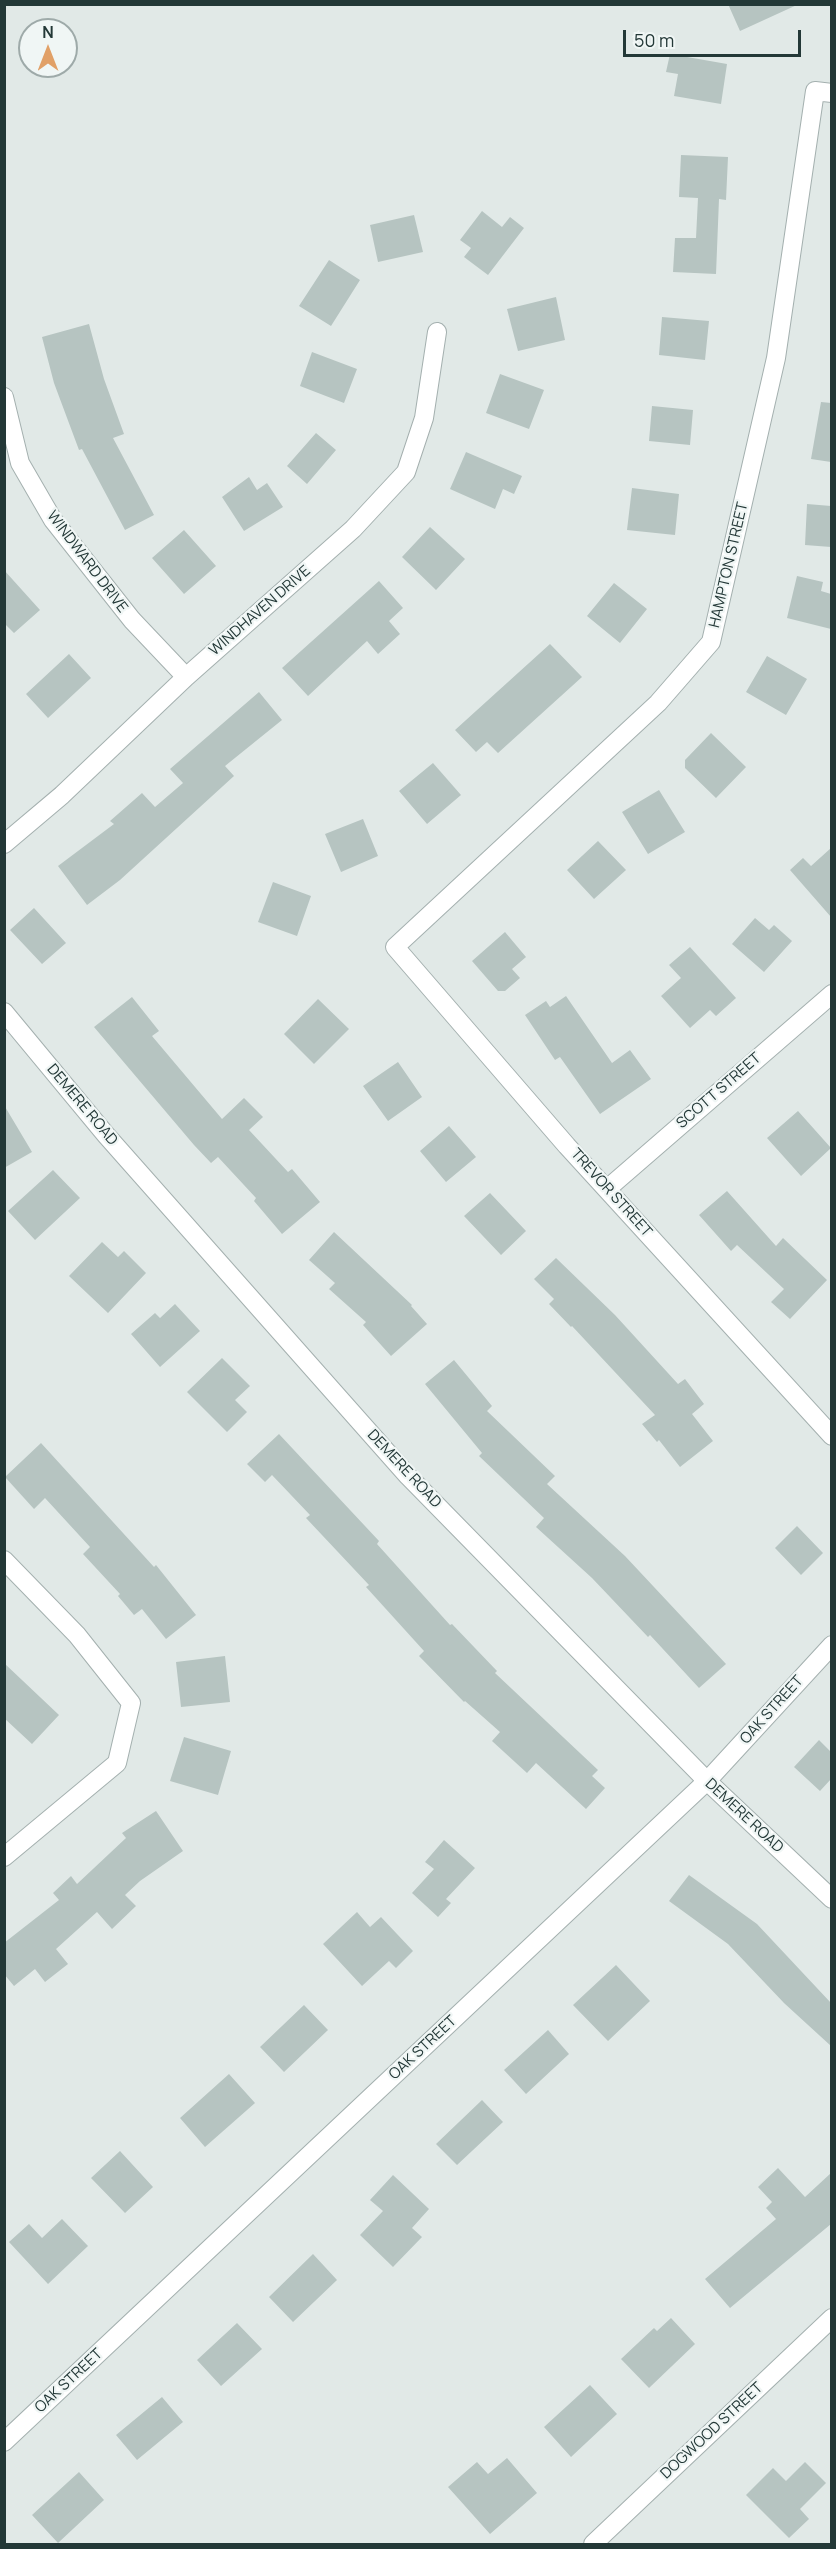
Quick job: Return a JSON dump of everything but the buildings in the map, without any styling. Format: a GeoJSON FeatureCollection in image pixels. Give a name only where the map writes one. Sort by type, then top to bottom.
{"type":"FeatureCollection","features":[{"type":"Feature","properties":{"kind":"street","name":"HAMPTON STREET"},"geometry":{"type":"LineString","coordinates":[[395,947],[658,703],[711,642],[776,358],[796,231],[801,179],[823,92]]}},
{"type":"Feature","properties":{"kind":"street","name":"WINDHAVEN DRIVE"},"geometry":{"type":"LineString","coordinates":[[4,844],[62,795],[186,677],[353,529],[406,472],[424,418],[437,332]]}},
{"type":"Feature","properties":{"kind":"street","name":"WINDWARD DRIVE"},"geometry":{"type":"LineString","coordinates":[[4,398],[20,463],[53,520],[132,620],[186,677]]}},
{"type":"Feature","properties":{"kind":"street","name":"TREVOR STREET"},"geometry":{"type":"LineString","coordinates":[[395,947],[448,1011],[831,1436]]}},
{"type":"Feature","properties":{"kind":"street","name":"SCOTT STREET"},"geometry":{"type":"LineString","coordinates":[[607,1189],[831,994]]}},
{"type":"Feature","properties":{"kind":"street","name":"DEMERE ROAD"},"geometry":{"type":"LineString","coordinates":[[4,1012],[114,1144],[408,1476],[707,1781],[831,1899]]}},
{"type":"Feature","properties":{"kind":"street"},"geometry":{"type":"LineString","coordinates":[[4,1560],[77,1635],[131,1702],[117,1763],[4,1857]]}},
{"type":"Feature","properties":{"kind":"street","name":"OAK STREET"},"geometry":{"type":"LineString","coordinates":[[4,2442],[707,1781],[831,1645]]}},
{"type":"Feature","properties":{"kind":"street","name":"DOGWOOD STREET"},"geometry":{"type":"LineString","coordinates":[[593,2544],[831,2318]]}}]}
